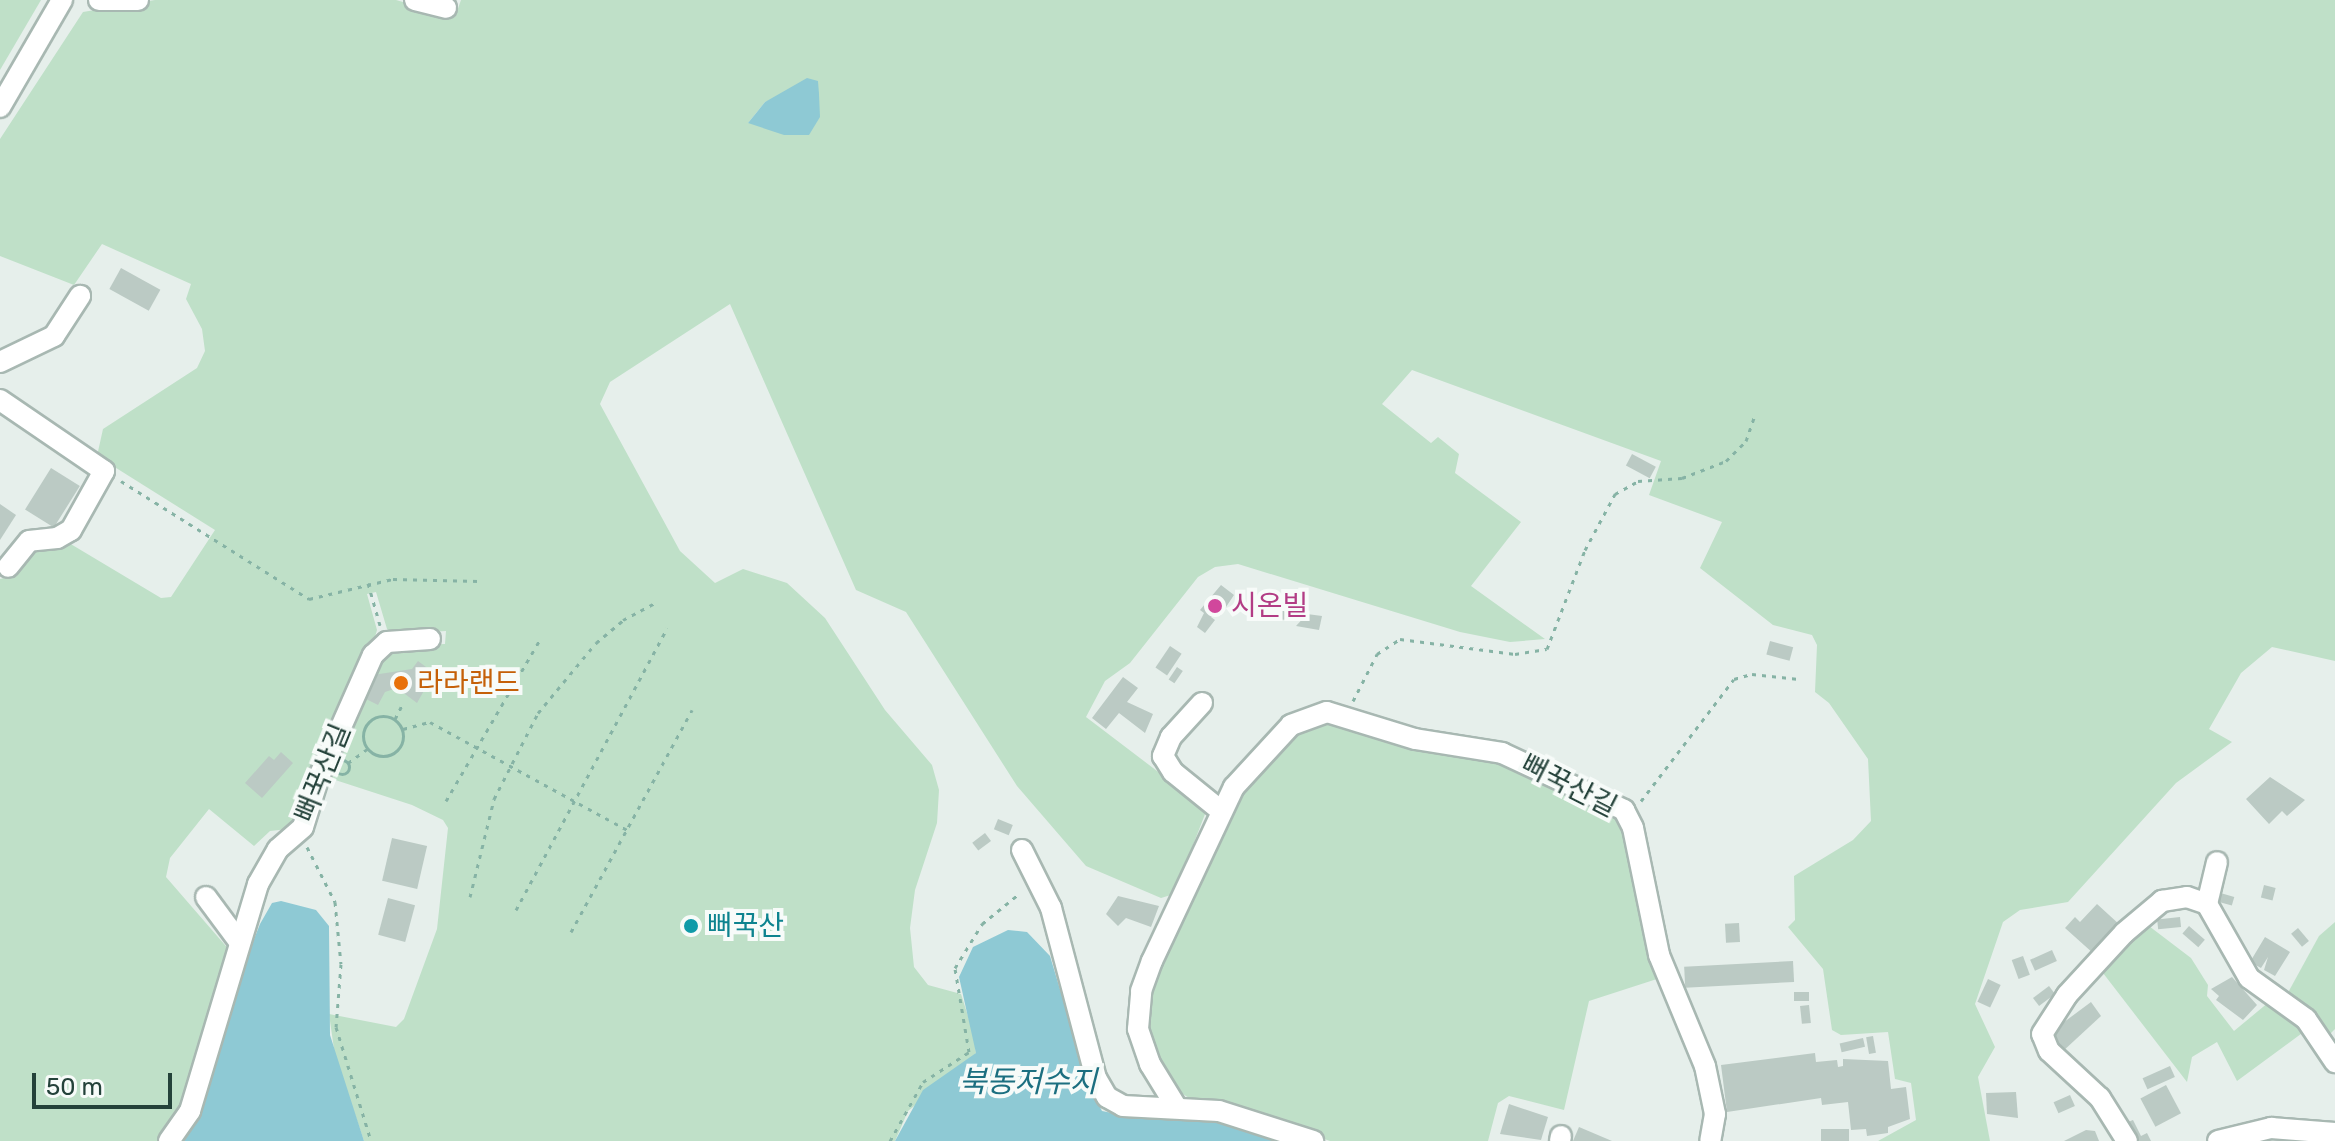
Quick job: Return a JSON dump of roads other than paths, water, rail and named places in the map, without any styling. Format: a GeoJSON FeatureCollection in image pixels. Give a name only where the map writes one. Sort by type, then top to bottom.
{"type":"FeatureCollection","features":[{"type":"Feature","properties":{"kind":"street"},"geometry":{"type":"LineString","coordinates":[[0,107],[62,0]]}},
{"type":"Feature","properties":{"kind":"street"},"geometry":{"type":"LineString","coordinates":[[99,0],[138,0]]}},
{"type":"Feature","properties":{"kind":"street"},"geometry":{"type":"LineString","coordinates":[[415,0],[446,8]]}},
{"type":"Feature","properties":{"kind":"street"},"geometry":{"type":"LineString","coordinates":[[0,362],[54,336],[80,296]]}},
{"type":"Feature","properties":{"kind":"street"},"geometry":{"type":"LineString","coordinates":[[0,400],[104,471],[71,530],[57,538],[29,541],[8,567]]}},
{"type":"Feature","properties":{"kind":"street","name":"뻐꾹산길"},"geometry":{"type":"LineString","coordinates":[[169,1141],[190,1111],[240,943],[267,866],[298,834],[366,670],[383,644],[430,639]]}},
{"type":"Feature","properties":{"kind":"street"},"geometry":{"type":"LineString","coordinates":[[1202,703],[1171,737],[1163,756],[1173,772],[1220,810]]}},
{"type":"Feature","properties":{"kind":"street","name":"뻐꾹산길"},"geometry":{"type":"LineString","coordinates":[[1177,1108],[1143,1047],[1138,1010],[1152,961],[1220,810],[1234,787],[1291,725],[1310,714],[1348,715],[1415,739],[1502,753],[1616,804],[1627,814],[1655,944],[1713,1095],[1710,1141]]}},
{"type":"Feature","properties":{"kind":"street"},"geometry":{"type":"LineString","coordinates":[[1022,850],[1039,881],[1072,978],[1100,1088],[1123,1106],[1219,1111],[1313,1141]]}},
{"type":"Feature","properties":{"kind":"street"},"geometry":{"type":"LineString","coordinates":[[2217,862],[2207,904],[2249,978],[2306,1019],[2335,1062]]}},
{"type":"Feature","properties":{"kind":"street"},"geometry":{"type":"LineString","coordinates":[[206,897],[240,943]]}},
{"type":"Feature","properties":{"kind":"street"},"geometry":{"type":"LineString","coordinates":[[2127,1141],[2100,1098],[2049,1051],[2042,1034],[2067,995],[2146,910],[2174,897],[2207,904]]}},
{"type":"Feature","properties":{"kind":"street"},"geometry":{"type":"LineString","coordinates":[[2218,1141],[2271,1128],[2335,1133]]}},
{"type":"Feature","properties":{"kind":"water"},"geometry":{"type":"Polygon","coordinates":[[[807,78],[818,81],[820,117],[809,135],[784,135],[748,123],[765,102],[807,78]]]}},
{"type":"Feature","properties":{"kind":"water"},"geometry":{"type":"Polygon","coordinates":[[[281,901],[316,910],[329,926],[330,1035],[364,1141],[175,1141],[260,924],[272,903],[281,901]]]}},
{"type":"Feature","properties":{"kind":"water","name":"북동저수지"},"geometry":{"type":"Polygon","coordinates":[[[1008,930],[1027,932],[1050,956],[1089,1086],[1102,1111],[1132,1117],[1221,1117],[1297,1141],[895,1141],[923,1090],[976,1053],[959,977],[973,947],[1008,930]]]}},
{"type":"Feature","properties":{"kind":"place","name":"시온빌"},"geometry":{"type":"Point","coordinates":[1215,606]}},
{"type":"Feature","properties":{"kind":"place","name":"라라랜드"},"geometry":{"type":"Point","coordinates":[401,683]}},
{"type":"Feature","properties":{"kind":"place","name":"뻐꾹산"},"geometry":{"type":"Point","coordinates":[691,926]}}]}
